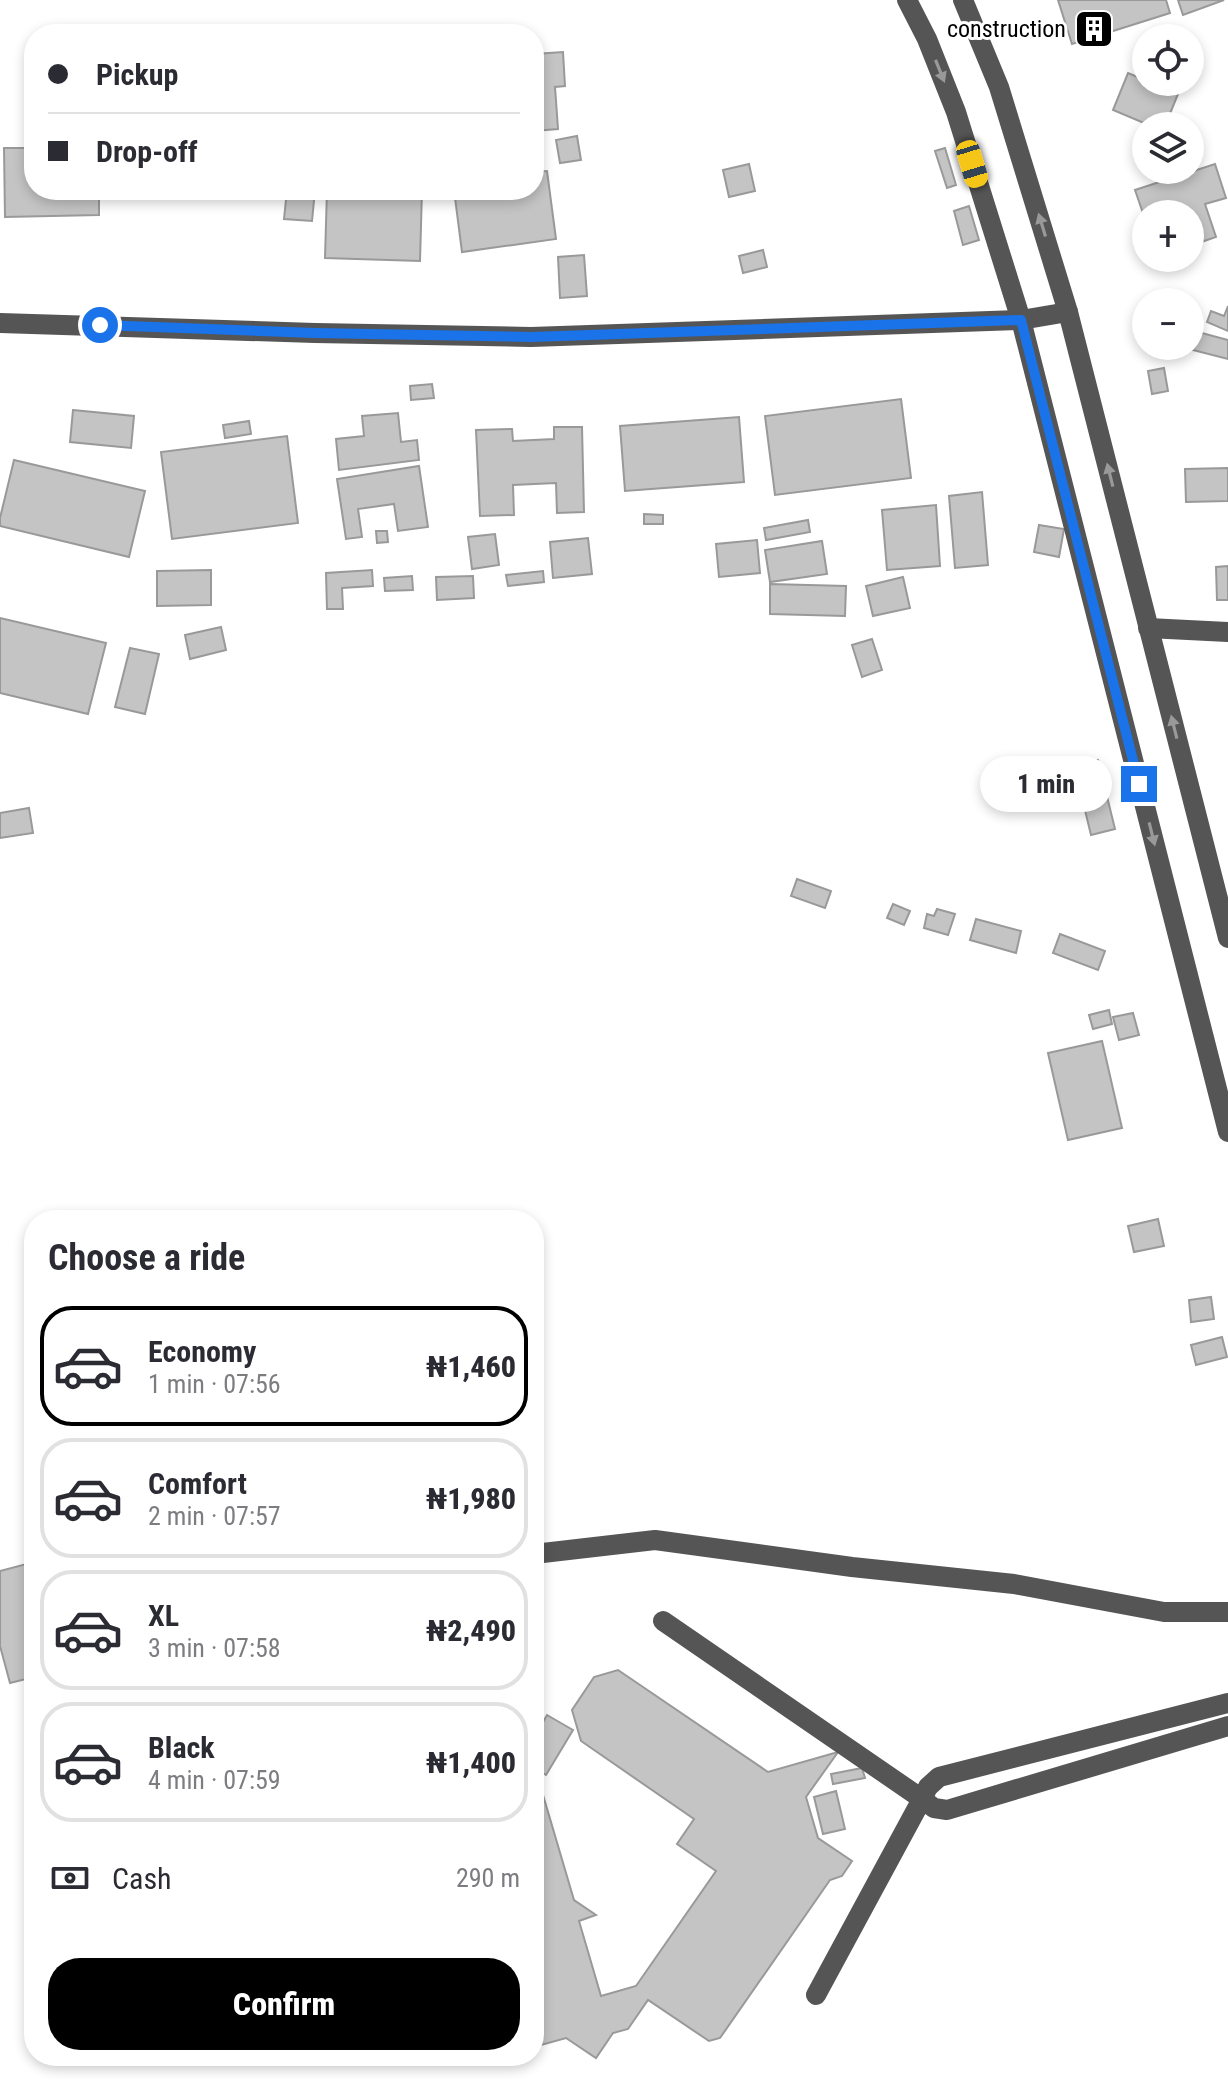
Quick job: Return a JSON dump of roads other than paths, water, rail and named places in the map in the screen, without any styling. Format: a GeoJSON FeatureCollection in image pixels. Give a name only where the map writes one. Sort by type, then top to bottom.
{"type":"FeatureCollection","features":[{"type":"Feature","properties":{"kind":"street"},"geometry":{"type":"LineString","coordinates":[[907,0],[927,39],[956,112],[1021,320],[1228,1132]]}},
{"type":"Feature","properties":{"kind":"street"},"geometry":{"type":"LineString","coordinates":[[963,0],[999,87],[1068,312],[1228,938]]}},
{"type":"Feature","properties":{"kind":"street"},"geometry":{"type":"LineString","coordinates":[[0,323],[531,337],[1021,320],[1068,312]]}},
{"type":"Feature","properties":{"kind":"street"},"geometry":{"type":"LineString","coordinates":[[1148,628],[1228,632]]}},
{"type":"Feature","properties":{"kind":"street"},"geometry":{"type":"LineString","coordinates":[[544,1553],[655,1540],[852,1567],[1014,1584],[1164,1612],[1228,1612]]}},
{"type":"Feature","properties":{"kind":"street"},"geometry":{"type":"LineString","coordinates":[[663,1621],[934,1808],[947,1810],[1228,1726]]}},
{"type":"Feature","properties":{"kind":"street"},"geometry":{"type":"LineString","coordinates":[[816,1995],[928,1787],[939,1777],[1228,1703]]}},
{"type":"Feature","properties":{"kind":"place","name":"construction"},"geometry":{"type":"Point","coordinates":[1094,29]}}]}
